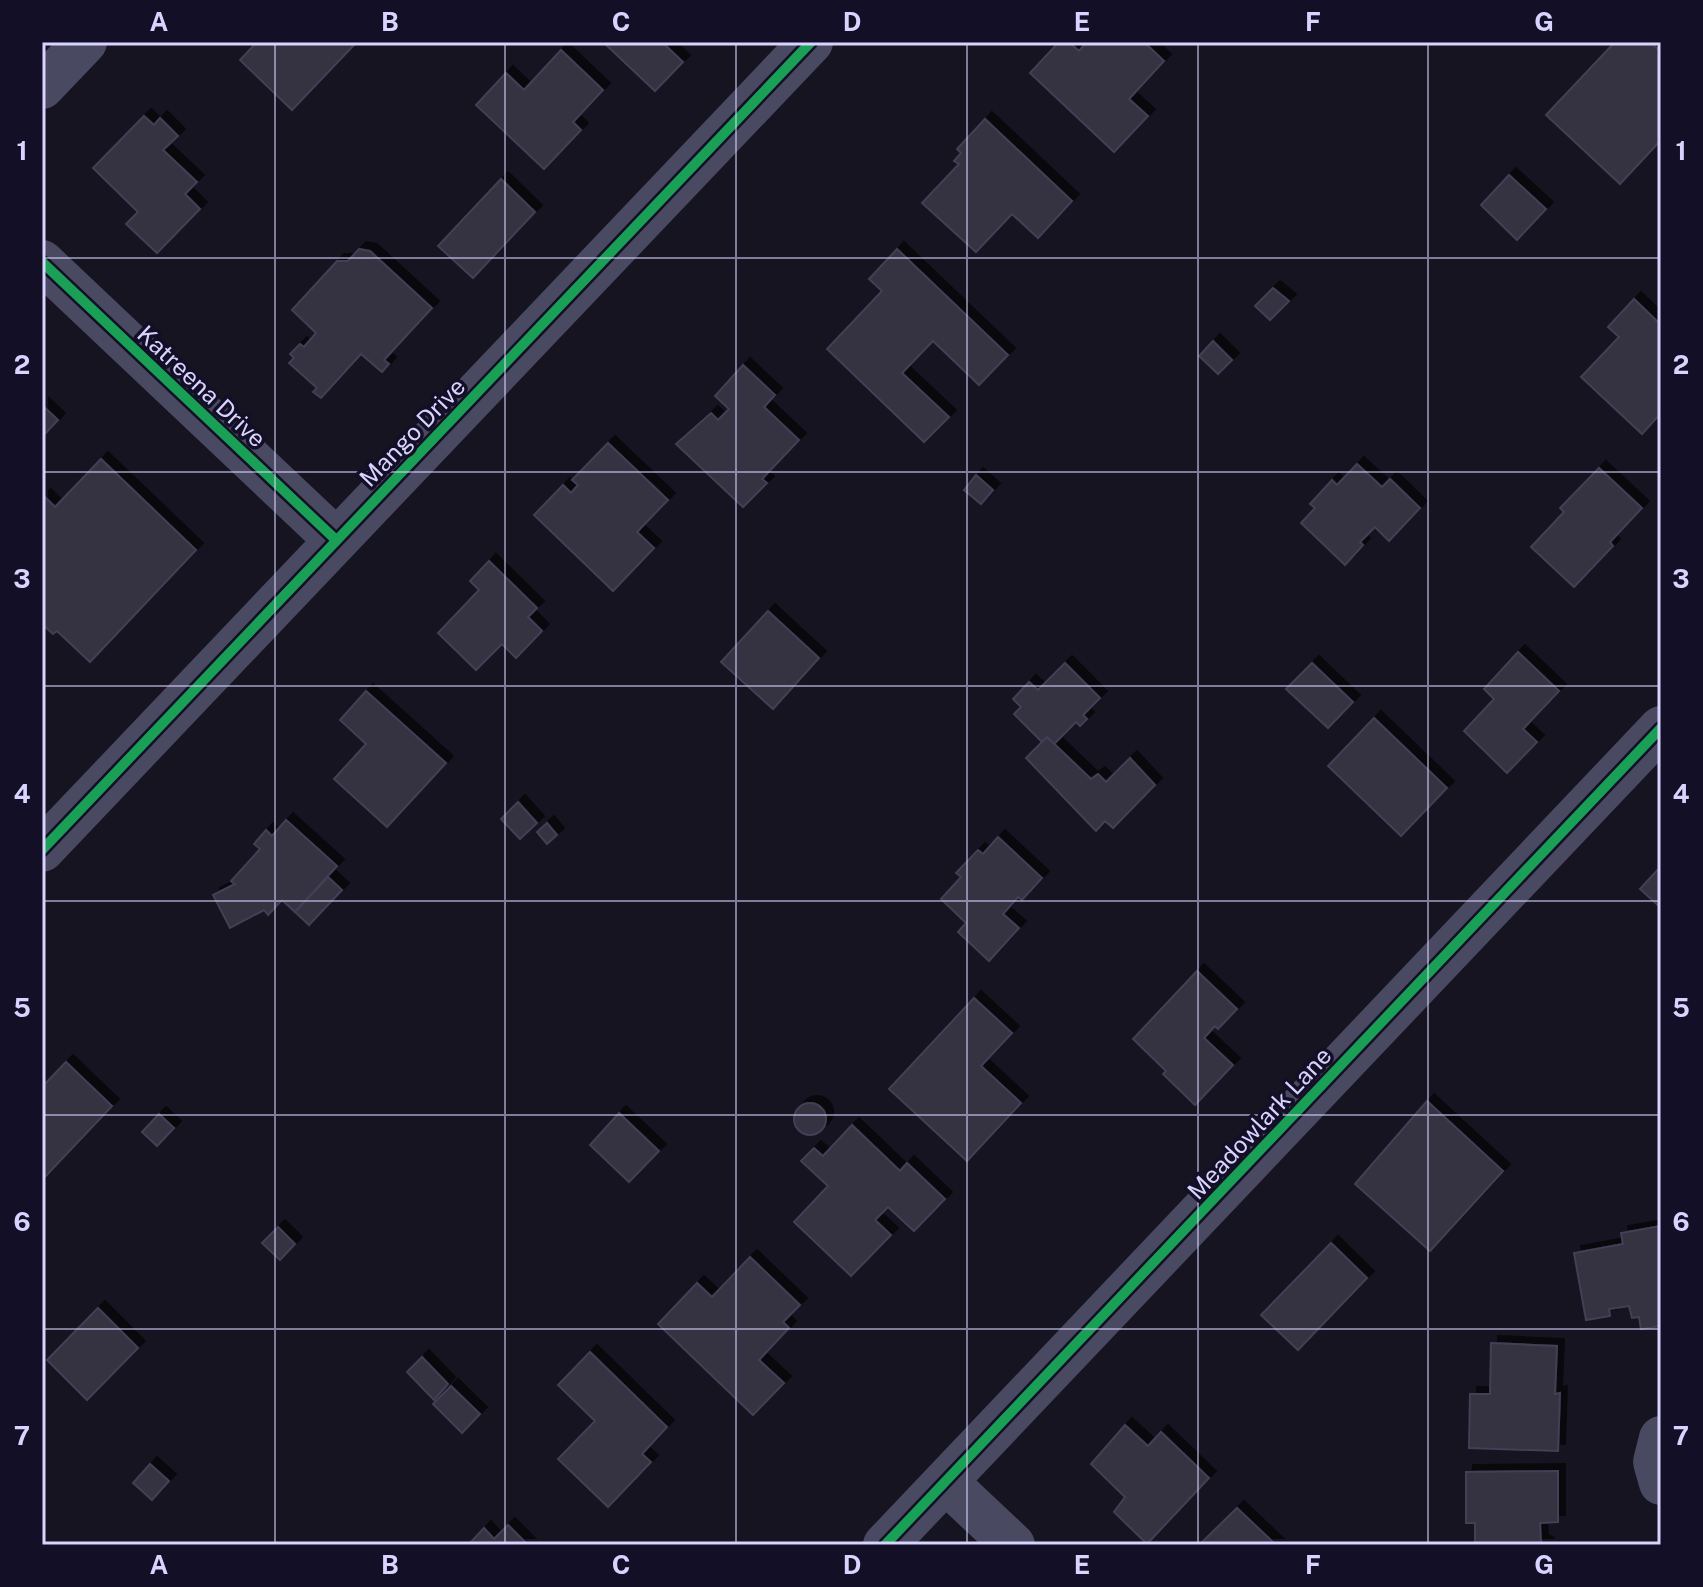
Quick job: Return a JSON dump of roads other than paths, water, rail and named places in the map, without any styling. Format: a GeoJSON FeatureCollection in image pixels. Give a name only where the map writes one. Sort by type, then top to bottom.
{"type":"FeatureCollection","features":[{"type":"Feature","properties":{"kind":"street"},"geometry":{"type":"LineString","coordinates":[[42,87],[85,42]]}},
{"type":"Feature","properties":{"kind":"street","name":"Mango Drive"},"geometry":{"type":"LineString","coordinates":[[42,850],[811,42]]}},
{"type":"Feature","properties":{"kind":"street","name":"Katreena Drive"},"geometry":{"type":"LineString","coordinates":[[42,262],[335,539]]}},
{"type":"Feature","properties":{"kind":"street","name":"Meadowlark Lane"},"geometry":{"type":"LineString","coordinates":[[885,1545],[1661,728]]}},
{"type":"Feature","properties":{"kind":"street"},"geometry":{"type":"LineString","coordinates":[[1661,1438],[1655,1462],[1661,1483]]}},
{"type":"Feature","properties":{"kind":"street"},"geometry":{"type":"LineString","coordinates":[[946,1482],[1013,1545]]}}]}
